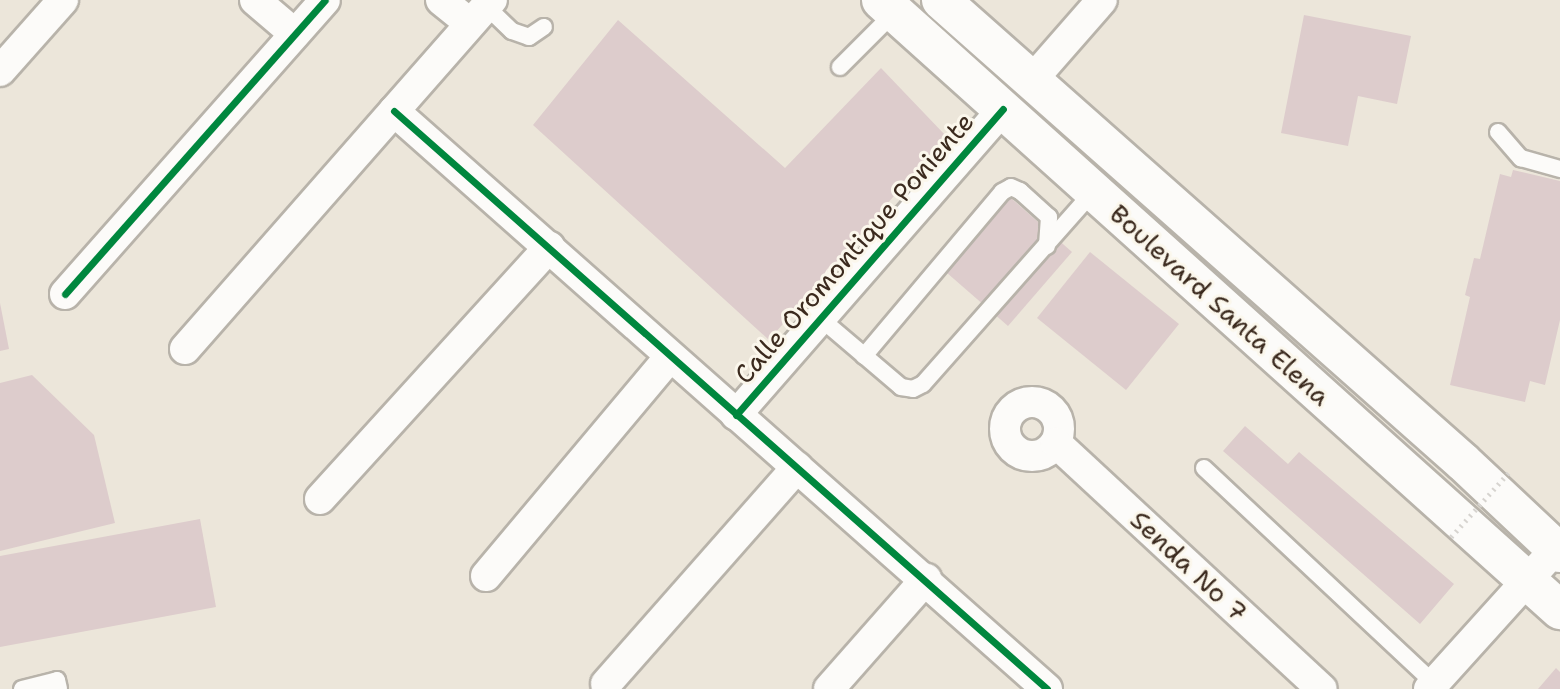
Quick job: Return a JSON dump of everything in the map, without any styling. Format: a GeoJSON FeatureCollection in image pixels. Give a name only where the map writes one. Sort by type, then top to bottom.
{"type":"FeatureCollection","features":[{"type":"Feature","properties":{"kind":"main road","name":"Boulevard Santa Elena"},"geometry":{"type":"LineString","coordinates":[[942,0],[1558,549]]}},
{"type":"Feature","properties":{"kind":"main road","name":"Boulevard Santa Elena"},"geometry":{"type":"LineString","coordinates":[[888,6],[1560,610]]}},
{"type":"Feature","properties":{"kind":"street"},"geometry":{"type":"LineString","coordinates":[[0,71],[63,0]]}},
{"type":"Feature","properties":{"kind":"street"},"geometry":{"type":"LineString","coordinates":[[255,0],[295,34]]}},
{"type":"Feature","properties":{"kind":"street"},"geometry":{"type":"LineString","coordinates":[[65,294],[325,0]]}},
{"type":"Feature","properties":{"kind":"street"},"geometry":{"type":"LineString","coordinates":[[185,349],[482,10],[441,0]]}},
{"type":"Feature","properties":{"kind":"street"},"geometry":{"type":"LineString","coordinates":[[1032,80],[1102,0]]}},
{"type":"Feature","properties":{"kind":"street","name":"Calle Oromontique Poniente"},"geometry":{"type":"LineString","coordinates":[[736,415],[1003,109]]}},
{"type":"Feature","properties":{"kind":"street"},"geometry":{"type":"LineString","coordinates":[[394,111],[670,358],[926,579],[1047,689]]}},
{"type":"Feature","properties":{"kind":"street"},"geometry":{"type":"LineString","coordinates":[[320,499],[549,247]]}},
{"type":"Feature","properties":{"kind":"street"},"geometry":{"type":"LineString","coordinates":[[486,576],[670,358]]}},
{"type":"Feature","properties":{"kind":"street","name":"Senda No 7"},"geometry":{"type":"LineString","coordinates":[[1056,443],[1322,689]]}},
{"type":"Feature","properties":{"kind":"street"},"geometry":{"type":"LineString","coordinates":[[606,684],[797,467]]}},
{"type":"Feature","properties":{"kind":"street"},"geometry":{"type":"LineString","coordinates":[[1432,686],[1558,549]]}},
{"type":"Feature","properties":{"kind":"street"},"geometry":{"type":"LineString","coordinates":[[829,689],[926,579]]}},
{"type":"Feature","properties":{"kind":"lane"},"geometry":{"type":"LineString","coordinates":[[841,67],[888,6]]}},
{"type":"Feature","properties":{"kind":"lane"},"geometry":{"type":"LineString","coordinates":[[482,10],[512,31],[529,37],[544,27]]}},
{"type":"Feature","properties":{"kind":"lane"},"geometry":{"type":"LineString","coordinates":[[1498,132],[1521,158],[1560,169]]}},
{"type":"Feature","properties":{"kind":"lane"},"geometry":{"type":"LineString","coordinates":[[864,356],[1002,192],[1011,187],[1020,191],[1049,217],[1047,247]]}},
{"type":"Feature","properties":{"kind":"lane"},"geometry":{"type":"LineString","coordinates":[[820,318],[901,387],[913,389],[923,384],[1094,191]]}},
{"type":"Feature","properties":{"kind":"lane"},"geometry":{"type":"LineString","coordinates":[[1204,468],[1432,686]]}},
{"type":"Feature","properties":{"kind":"lane"},"geometry":{"type":"LineString","coordinates":[[22,689],[57,680],[59,689]]}},
{"type":"Feature","properties":{"kind":"path"},"geometry":{"type":"LineString","coordinates":[[1451,537],[1510,471]]}},
{"type":"Feature","properties":{"kind":"building"},"geometry":{"type":"Polygon","coordinates":[[[1304,15],[1411,36],[1397,104],[1358,96],[1348,146],[1281,133],[1304,15]]]}},
{"type":"Feature","properties":{"kind":"building"},"geometry":{"type":"Polygon","coordinates":[[[618,20],[785,168],[881,68],[946,136],[769,340],[533,125],[618,20]]]}},
{"type":"Feature","properties":{"kind":"building"},"geometry":{"type":"Polygon","coordinates":[[[1513,170],[1560,181],[1560,320],[1545,385],[1530,381],[1525,402],[1450,385],[1470,297],[1465,295],[1474,258],[1480,259],[1500,174],[1511,177],[1513,170]]]}},
{"type":"Feature","properties":{"kind":"building"},"geometry":{"type":"Polygon","coordinates":[[[1003,191],[1072,252],[1008,326],[939,266],[1003,191]]]}},
{"type":"Feature","properties":{"kind":"building"},"geometry":{"type":"Polygon","coordinates":[[[1090,252],[1179,324],[1126,390],[1037,318],[1090,252]]]}},
{"type":"Feature","properties":{"kind":"building"},"geometry":{"type":"Polygon","coordinates":[[[0,303],[9,349],[0,351],[0,303]]]}},
{"type":"Feature","properties":{"kind":"building"},"geometry":{"type":"Polygon","coordinates":[[[32,375],[94,435],[115,523],[0,551],[0,383],[32,375]]]}},
{"type":"Feature","properties":{"kind":"building"},"geometry":{"type":"Polygon","coordinates":[[[1245,426],[1288,464],[1299,452],[1454,584],[1420,624],[1223,451],[1245,426]]]}},
{"type":"Feature","properties":{"kind":"building"},"geometry":{"type":"Polygon","coordinates":[[[200,519],[216,607],[0,647],[0,556],[200,519]]]}},
{"type":"Feature","properties":{"kind":"building"},"geometry":{"type":"Polygon","coordinates":[[[1556,668],[1560,672],[1560,689],[1538,689],[1556,668]]]}},
{"type":"Feature","properties":{"kind":"cycle path"},"geometry":{"type":"LineString","coordinates":[[65,294],[325,0]]}},
{"type":"Feature","properties":{"kind":"cycle path"},"geometry":{"type":"LineString","coordinates":[[736,415],[1003,109]]}},
{"type":"Feature","properties":{"kind":"cycle path"},"geometry":{"type":"LineString","coordinates":[[394,111],[1047,689]]}}]}
